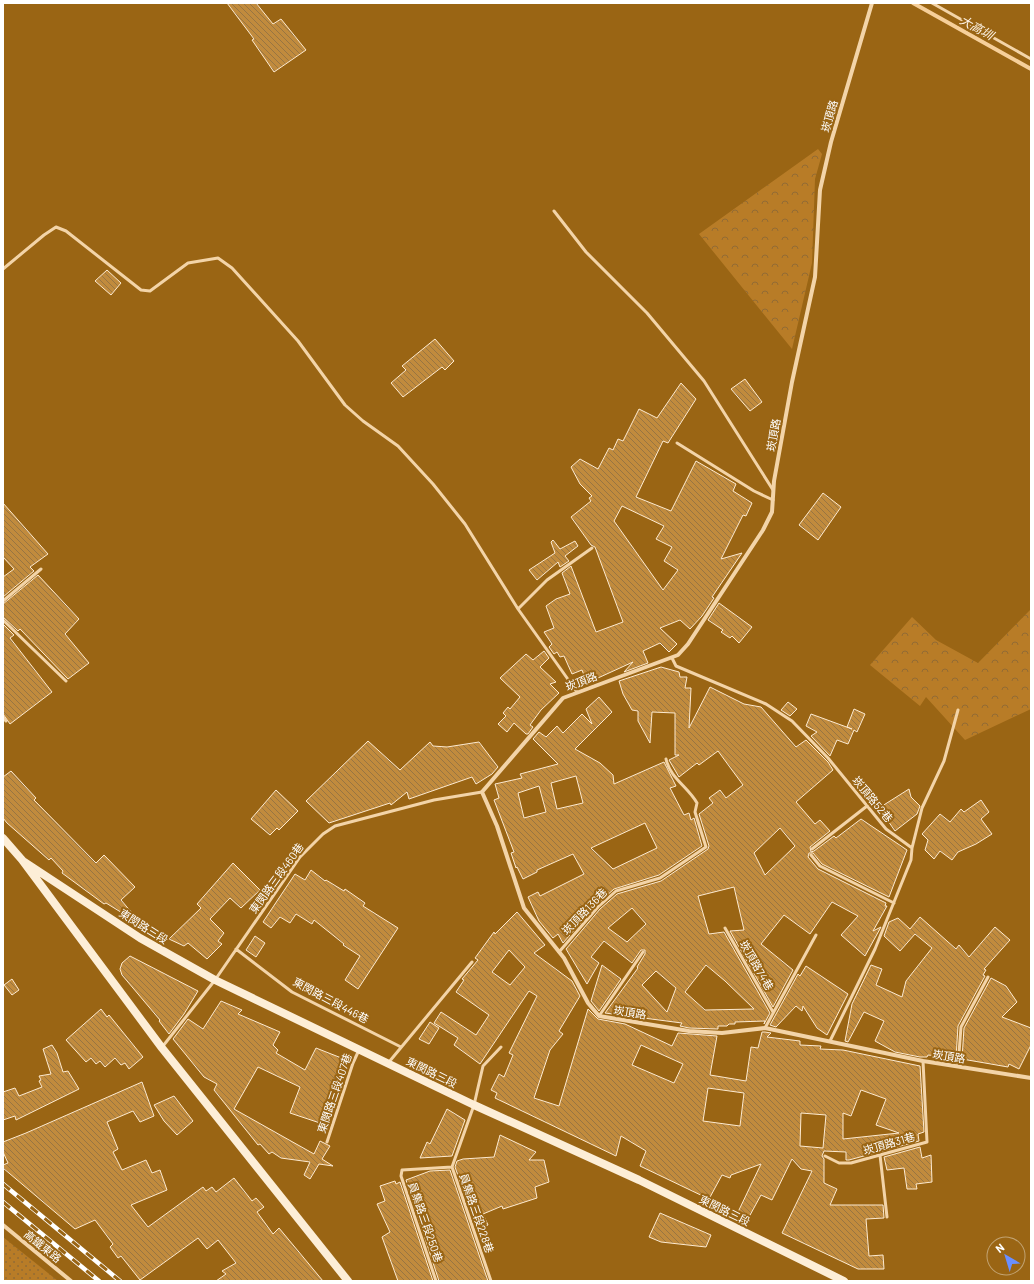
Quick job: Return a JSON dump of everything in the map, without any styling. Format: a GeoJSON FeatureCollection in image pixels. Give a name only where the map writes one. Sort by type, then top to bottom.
{"type":"FeatureCollection","features":[{"type":"Feature","properties":{"kind":"main road"},"geometry":{"type":"LineString","coordinates":[[3,838],[23,861],[162,1048],[348,1281]]}},
{"type":"Feature","properties":{"kind":"main road","name":"東閔路三段"},"geometry":{"type":"LineString","coordinates":[[23,861],[140,938],[215,980],[474,1105],[639,1180],[844,1281]]}},
{"type":"Feature","properties":{"kind":"street","name":"崁頂路"},"geometry":{"type":"LineString","coordinates":[[872,3],[831,142],[820,190],[814,277],[792,382],[773,490],[772,512],[764,530],[688,644],[678,655],[563,698],[482,792],[497,826],[524,908],[559,952],[588,1003],[599,1016],[689,1031],[722,1033],[765,1028],[923,1061],[1031,1078]]}},
{"type":"Feature","properties":{"kind":"street","name":"高鐵東路"},"geometry":{"type":"LineString","coordinates":[[3,1225],[71,1281]]}},
{"type":"Feature","properties":{"kind":"lane"},"geometry":{"type":"LineString","coordinates":[[932,3],[1031,59]]}},
{"type":"Feature","properties":{"kind":"lane"},"geometry":{"type":"LineString","coordinates":[[554,211],[586,252],[647,313],[704,381],[773,490]]}},
{"type":"Feature","properties":{"kind":"lane"},"geometry":{"type":"LineString","coordinates":[[3,270],[44,235],[56,227],[66,231],[140,290],[150,291],[188,263],[218,258],[232,268],[298,341],[345,405],[363,421],[398,446],[433,484],[464,524],[518,609],[576,692]]}},
{"type":"Feature","properties":{"kind":"lane"},"geometry":{"type":"LineString","coordinates":[[677,442],[754,491],[773,500]]}},
{"type":"Feature","properties":{"kind":"lane"},"geometry":{"type":"LineString","coordinates":[[518,609],[547,580],[592,548]]}},
{"type":"Feature","properties":{"kind":"lane"},"geometry":{"type":"LineString","coordinates":[[3,601],[41,570]]}},
{"type":"Feature","properties":{"kind":"lane"},"geometry":{"type":"LineString","coordinates":[[3,620],[66,681]]}},
{"type":"Feature","properties":{"kind":"lane","name":"崁頂路52巷"},"geometry":{"type":"LineString","coordinates":[[672,658],[676,666],[766,704],[792,721],[828,758],[886,829],[912,848]]}},
{"type":"Feature","properties":{"kind":"lane"},"geometry":{"type":"LineString","coordinates":[[830,1041],[876,949],[911,860],[912,848],[922,808],[944,761],[958,710]]}},
{"type":"Feature","properties":{"kind":"lane"},"geometry":{"type":"LineString","coordinates":[[3,717],[6,721]]}},
{"type":"Feature","properties":{"kind":"lane","name":"崁頂路136巷"},"geometry":{"type":"LineString","coordinates":[[559,952],[598,907],[616,891],[660,878],[706,847],[695,812],[697,803],[692,793],[668,769],[666,759]]}},
{"type":"Feature","properties":{"kind":"lane","name":"東閔路三段460巷"},"geometry":{"type":"LineString","coordinates":[[162,1048],[215,980],[300,857],[323,834],[335,826],[434,800],[482,792]]}},
{"type":"Feature","properties":{"kind":"lane"},"geometry":{"type":"LineString","coordinates":[[812,849],[867,806]]}},
{"type":"Feature","properties":{"kind":"lane"},"geometry":{"type":"LineString","coordinates":[[811,855],[820,866],[894,903]]}},
{"type":"Feature","properties":{"kind":"lane","name":"崁頂路74巷"},"geometry":{"type":"LineString","coordinates":[[725,928],[773,1012]]}},
{"type":"Feature","properties":{"kind":"lane","name":"崁頂路74巷"},"geometry":{"type":"LineString","coordinates":[[765,1028],[816,935]]}},
{"type":"Feature","properties":{"kind":"lane","name":"東閔路三段446巷"},"geometry":{"type":"LineString","coordinates":[[236,949],[292,992],[401,1047]]}},
{"type":"Feature","properties":{"kind":"lane"},"geometry":{"type":"LineString","coordinates":[[599,1016],[643,952]]}},
{"type":"Feature","properties":{"kind":"lane"},"geometry":{"type":"LineString","coordinates":[[387,1063],[472,962]]}},
{"type":"Feature","properties":{"kind":"lane"},"geometry":{"type":"LineString","coordinates":[[958,1066],[961,1027],[988,977]]}},
{"type":"Feature","properties":{"kind":"lane","name":"員集路三段228巷"},"geometry":{"type":"LineString","coordinates":[[491,1281],[452,1167],[474,1105],[483,1066],[501,1047]]}},
{"type":"Feature","properties":{"kind":"lane","name":"東閔路三段407巷"},"geometry":{"type":"LineString","coordinates":[[327,1142],[352,1063],[359,1050]]}},
{"type":"Feature","properties":{"kind":"lane","name":"崁頂路31巷"},"geometry":{"type":"LineString","coordinates":[[825,1156],[839,1163],[851,1163],[928,1142],[923,1061]]}},
{"type":"Feature","properties":{"kind":"lane"},"geometry":{"type":"LineString","coordinates":[[880,1155],[887,1217]]}},
{"type":"Feature","properties":{"kind":"lane","name":"員集路三段250巷"},"geometry":{"type":"LineString","coordinates":[[436,1281],[401,1176],[402,1170],[452,1167]]}},
{"type":"Feature","properties":{"kind":"green space"},"geometry":{"type":"Polygon","coordinates":[[[818,149],[822,154],[815,179],[812,263],[792,349],[699,234],[818,149]]]}},
{"type":"Feature","properties":{"kind":"green space"},"geometry":{"type":"Polygon","coordinates":[[[1031,609],[1031,709],[965,740],[926,697],[920,706],[870,665],[912,617],[936,640],[978,663],[1031,609]]]}},
{"type":"Feature","properties":{"kind":"green space"},"geometry":{"type":"Polygon","coordinates":[[[3,1237],[58,1281],[3,1281],[3,1237]]]}},
{"type":"Feature","properties":{"kind":"building"},"geometry":{"type":"Polygon","coordinates":[[[227,3],[256,3],[273,24],[281,19],[306,50],[274,72],[252,40],[254,39],[227,3]]]}},
{"type":"Feature","properties":{"kind":"building"},"geometry":{"type":"Polygon","coordinates":[[[107,270],[121,283],[111,295],[95,281],[107,270]]]}},
{"type":"Feature","properties":{"kind":"building"},"geometry":{"type":"Polygon","coordinates":[[[435,339],[454,361],[445,370],[442,367],[403,397],[391,383],[406,370],[402,366],[435,339]]]}},
{"type":"Feature","properties":{"kind":"building"},"geometry":{"type":"Polygon","coordinates":[[[745,379],[762,402],[750,411],[731,389],[745,379]]]}},
{"type":"Feature","properties":{"kind":"building"},"geometry":{"type":"Polygon","coordinates":[[[681,383],[696,399],[668,443],[663,441],[636,497],[671,511],[696,461],[736,484],[733,491],[752,503],[746,516],[743,515],[721,559],[742,553],[712,597],[714,598],[702,616],[690,629],[680,620],[660,628],[677,644],[669,652],[660,643],[643,651],[648,663],[624,672],[633,662],[587,683],[582,670],[572,674],[564,656],[560,657],[557,652],[554,654],[549,647],[552,644],[544,632],[554,628],[546,606],[556,599],[570,594],[562,573],[571,566],[596,632],[623,622],[595,547],[591,545],[571,517],[591,501],[589,498],[592,496],[580,484],[571,467],[580,459],[598,469],[609,448],[613,450],[618,439],[623,441],[639,409],[657,418],[681,383]],[[622,506],[614,521],[663,590],[678,570],[664,561],[672,547],[656,539],[664,526],[622,506]]]}},
{"type":"Feature","properties":{"kind":"building"},"geometry":{"type":"Polygon","coordinates":[[[823,493],[841,507],[818,540],[799,525],[823,493]]]}},
{"type":"Feature","properties":{"kind":"building"},"geometry":{"type":"Polygon","coordinates":[[[3,503],[48,554],[30,567],[34,571],[3,597],[3,577],[14,569],[3,557],[3,503]]]}},
{"type":"Feature","properties":{"kind":"building"},"geometry":{"type":"Polygon","coordinates":[[[553,540],[560,549],[575,541],[578,546],[565,556],[569,561],[560,567],[558,562],[537,580],[529,570],[555,553],[551,542],[553,540]]]}},
{"type":"Feature","properties":{"kind":"building"},"geometry":{"type":"Polygon","coordinates":[[[38,575],[79,619],[65,634],[89,663],[68,679],[20,629],[18,631],[3,617],[3,604],[38,575]]]}},
{"type":"Feature","properties":{"kind":"building"},"geometry":{"type":"Polygon","coordinates":[[[719,603],[752,627],[739,643],[732,636],[730,638],[721,632],[723,630],[708,620],[719,603]]]}},
{"type":"Feature","properties":{"kind":"building"},"geometry":{"type":"Polygon","coordinates":[[[3,624],[14,635],[10,638],[52,692],[10,724],[3,714],[3,624]]]}},
{"type":"Feature","properties":{"kind":"building"},"geometry":{"type":"Polygon","coordinates":[[[544,651],[549,658],[540,667],[556,682],[550,684],[559,693],[541,710],[530,725],[533,727],[528,734],[526,734],[514,723],[507,732],[498,724],[506,716],[503,713],[508,707],[510,709],[520,697],[500,678],[526,654],[533,660],[544,651]]]}},
{"type":"Feature","properties":{"kind":"building"},"geometry":{"type":"Polygon","coordinates":[[[661,667],[679,672],[680,677],[687,677],[685,688],[691,688],[689,728],[710,687],[744,704],[761,707],[796,747],[806,740],[828,762],[833,770],[796,802],[815,824],[820,820],[830,831],[810,847],[811,852],[834,836],[836,838],[861,819],[907,850],[889,897],[822,864],[813,853],[809,853],[808,857],[818,869],[886,903],[885,906],[887,906],[873,931],[881,927],[865,956],[841,935],[858,916],[832,902],[810,934],[784,915],[761,944],[793,970],[773,1007],[730,931],[744,930],[734,887],[698,896],[709,934],[724,932],[770,1013],[764,1024],[765,1021],[735,1022],[735,1024],[729,1024],[727,1026],[718,1026],[718,1029],[689,1028],[680,1026],[682,1023],[605,1013],[638,968],[637,967],[645,954],[645,950],[641,950],[632,963],[604,941],[591,957],[599,963],[587,984],[566,949],[600,909],[617,894],[661,881],[708,849],[709,846],[699,814],[713,803],[709,798],[720,790],[726,798],[743,785],[718,751],[699,765],[697,763],[679,777],[669,760],[679,755],[675,755],[675,713],[652,712],[650,743],[638,721],[638,711],[632,710],[623,694],[619,681],[661,667]],[[780,828],[754,853],[765,875],[795,846],[780,828]],[[632,908],[608,928],[627,942],[646,924],[632,908]],[[706,965],[685,992],[705,1010],[754,1009],[706,965]],[[656,971],[642,985],[667,1012],[676,988],[656,971]]]}},
{"type":"Feature","properties":{"kind":"building"},"geometry":{"type":"Polygon","coordinates":[[[599,697],[612,712],[575,749],[600,763],[613,775],[614,784],[664,762],[676,786],[670,788],[684,815],[689,813],[691,820],[694,818],[702,846],[659,875],[614,889],[596,905],[563,943],[558,934],[553,938],[539,921],[528,897],[538,892],[540,896],[584,874],[573,854],[537,870],[537,872],[523,879],[517,867],[516,868],[511,853],[514,852],[494,800],[499,798],[495,784],[522,778],[520,774],[558,764],[533,739],[539,732],[546,737],[557,726],[563,733],[582,714],[592,724],[586,709],[599,697]],[[576,776],[551,783],[557,809],[583,803],[576,776]],[[539,786],[518,793],[524,818],[546,812],[539,786]],[[645,823],[591,848],[613,869],[657,848],[645,823]]]}},
{"type":"Feature","properties":{"kind":"building"},"geometry":{"type":"Polygon","coordinates":[[[788,702],[797,709],[790,716],[781,710],[788,702]]]}},
{"type":"Feature","properties":{"kind":"building"},"geometry":{"type":"Polygon","coordinates":[[[854,709],[865,714],[857,732],[854,730],[848,744],[837,740],[830,756],[811,736],[817,732],[806,726],[811,714],[852,729],[847,727],[854,709]]]}},
{"type":"Feature","properties":{"kind":"building"},"geometry":{"type":"Polygon","coordinates":[[[368,741],[400,770],[430,742],[433,746],[447,747],[479,742],[498,767],[492,774],[476,784],[472,777],[409,799],[407,792],[391,805],[390,803],[329,823],[306,801],[368,741]]]}},
{"type":"Feature","properties":{"kind":"building"},"geometry":{"type":"Polygon","coordinates":[[[11,771],[36,798],[34,800],[96,863],[104,855],[135,887],[121,900],[138,920],[137,922],[106,903],[104,904],[62,873],[63,871],[51,858],[49,860],[7,823],[3,818],[3,777],[11,771]]]}},
{"type":"Feature","properties":{"kind":"building"},"geometry":{"type":"Polygon","coordinates":[[[909,789],[911,797],[920,806],[917,814],[895,831],[879,808],[909,789]]]}},
{"type":"Feature","properties":{"kind":"building"},"geometry":{"type":"Polygon","coordinates":[[[276,790],[298,811],[279,830],[277,828],[270,835],[251,819],[276,790]]]}},
{"type":"Feature","properties":{"kind":"building"},"geometry":{"type":"Polygon","coordinates":[[[981,800],[989,812],[981,819],[992,834],[976,844],[958,852],[952,860],[940,851],[934,859],[925,850],[928,840],[922,834],[940,814],[950,822],[961,809],[964,812],[981,800]]]}},
{"type":"Feature","properties":{"kind":"building"},"geometry":{"type":"Polygon","coordinates":[[[233,863],[260,890],[241,908],[230,898],[210,919],[224,933],[218,941],[222,944],[207,959],[188,943],[184,946],[169,939],[201,908],[197,904],[233,863]]]}},
{"type":"Feature","properties":{"kind":"building"},"geometry":{"type":"Polygon","coordinates":[[[311,870],[325,881],[326,880],[344,891],[345,889],[365,903],[363,906],[398,928],[358,989],[345,980],[360,956],[343,945],[344,944],[314,920],[312,924],[296,914],[290,923],[280,917],[271,928],[263,922],[295,874],[305,880],[311,870]]]}},
{"type":"Feature","properties":{"kind":"building"},"geometry":{"type":"Polygon","coordinates":[[[517,912],[545,945],[534,953],[572,981],[580,996],[559,1031],[563,1034],[550,1050],[534,1098],[559,1106],[588,1009],[598,1019],[625,1024],[672,1046],[678,1033],[717,1036],[710,1075],[746,1081],[751,1047],[758,1048],[762,1032],[771,1033],[767,1037],[800,1041],[800,1045],[821,1046],[820,1049],[843,1050],[920,1066],[924,1132],[918,1134],[919,1141],[849,1160],[846,1160],[846,1152],[824,1151],[822,1156],[824,1159],[824,1183],[837,1189],[830,1205],[883,1205],[884,1218],[866,1219],[869,1256],[883,1255],[884,1269],[858,1269],[782,1233],[812,1171],[801,1169],[792,1159],[772,1200],[761,1195],[749,1217],[738,1212],[761,1164],[731,1175],[730,1178],[722,1175],[709,1199],[640,1166],[646,1151],[621,1136],[616,1156],[495,1098],[497,1093],[491,1090],[499,1074],[504,1077],[513,1055],[509,1053],[537,996],[529,991],[480,1064],[454,1045],[458,1038],[434,1023],[441,1012],[476,1035],[489,1015],[456,992],[464,980],[462,979],[478,960],[475,958],[494,932],[495,934],[517,912]],[[509,950],[492,972],[510,985],[525,967],[509,950]],[[641,1045],[632,1065],[674,1083],[683,1064],[641,1045]],[[708,1088],[703,1121],[740,1126],[744,1093],[708,1088]],[[861,1090],[851,1116],[843,1113],[843,1139],[899,1133],[876,1125],[886,1099],[861,1090]],[[801,1113],[800,1146],[823,1148],[826,1115],[801,1113]]]}},
{"type":"Feature","properties":{"kind":"building"},"geometry":{"type":"Polygon","coordinates":[[[920,917],[956,949],[959,945],[969,957],[995,927],[1010,940],[984,969],[986,970],[983,975],[985,976],[958,1026],[956,1058],[928,1055],[927,1057],[920,1057],[895,1052],[875,1041],[884,1021],[864,1012],[848,1042],[845,1041],[852,1004],[871,965],[882,969],[876,985],[902,997],[906,981],[932,948],[915,934],[900,951],[884,936],[889,922],[898,918],[910,929],[920,917]]]}},
{"type":"Feature","properties":{"kind":"building"},"geometry":{"type":"Polygon","coordinates":[[[255,936],[265,943],[256,957],[246,950],[255,936]]]}},
{"type":"Feature","properties":{"kind":"building"},"geometry":{"type":"Polygon","coordinates":[[[130,956],[198,991],[184,1014],[169,1034],[159,1021],[160,1020],[122,975],[120,969],[122,963],[130,956]]]}},
{"type":"Feature","properties":{"kind":"building"},"geometry":{"type":"Polygon","coordinates":[[[602,965],[621,979],[599,1011],[591,1001],[602,965]]]}},
{"type":"Feature","properties":{"kind":"building"},"geometry":{"type":"Polygon","coordinates":[[[806,966],[848,994],[827,1035],[817,1028],[803,1006],[802,1011],[796,1006],[776,1027],[770,1025],[798,974],[800,976],[806,966]]]}},
{"type":"Feature","properties":{"kind":"building"},"geometry":{"type":"Polygon","coordinates":[[[991,978],[1006,986],[1017,1002],[1002,1017],[1031,1028],[1031,1045],[1019,1069],[1009,1064],[1008,1067],[962,1059],[964,1028],[991,978]]]}},
{"type":"Feature","properties":{"kind":"building"},"geometry":{"type":"Polygon","coordinates":[[[12,979],[19,990],[12,995],[4,985],[12,979]]]}},
{"type":"Feature","properties":{"kind":"building"},"geometry":{"type":"Polygon","coordinates":[[[221,1001],[242,1010],[238,1014],[280,1032],[273,1045],[278,1050],[276,1053],[305,1070],[316,1048],[349,1061],[320,1123],[290,1113],[300,1087],[258,1067],[234,1109],[314,1154],[320,1141],[330,1146],[322,1159],[333,1166],[319,1164],[310,1179],[304,1175],[310,1162],[281,1158],[272,1152],[269,1154],[260,1144],[258,1145],[214,1090],[217,1084],[204,1077],[173,1039],[188,1019],[203,1029],[221,1001]]]}},
{"type":"Feature","properties":{"kind":"building"},"geometry":{"type":"Polygon","coordinates":[[[101,1009],[107,1017],[109,1015],[143,1057],[129,1069],[125,1063],[121,1065],[115,1058],[105,1067],[100,1061],[96,1064],[91,1058],[86,1062],[66,1040],[101,1009]]]}},
{"type":"Feature","properties":{"kind":"building"},"geometry":{"type":"Polygon","coordinates":[[[430,1022],[439,1028],[429,1044],[419,1039],[430,1022]]]}},
{"type":"Feature","properties":{"kind":"building"},"geometry":{"type":"Polygon","coordinates":[[[52,1045],[57,1053],[63,1072],[68,1071],[79,1089],[16,1120],[15,1116],[3,1120],[3,1092],[15,1088],[19,1096],[42,1087],[39,1081],[41,1080],[39,1076],[51,1074],[43,1049],[52,1045]]]}},
{"type":"Feature","properties":{"kind":"building"},"geometry":{"type":"Polygon","coordinates":[[[142,1082],[154,1116],[140,1122],[133,1111],[107,1122],[118,1149],[113,1152],[122,1170],[146,1160],[152,1173],[160,1170],[167,1190],[131,1205],[148,1227],[203,1187],[206,1191],[212,1187],[216,1192],[234,1178],[252,1201],[256,1198],[264,1207],[257,1212],[273,1234],[279,1228],[323,1281],[216,1281],[226,1274],[222,1271],[236,1263],[218,1240],[207,1249],[198,1238],[140,1280],[121,1256],[118,1258],[110,1247],[113,1244],[95,1220],[75,1229],[3,1168],[3,1165],[8,1163],[3,1152],[3,1142],[142,1082]]]}},
{"type":"Feature","properties":{"kind":"building"},"geometry":{"type":"Polygon","coordinates":[[[174,1096],[193,1121],[177,1135],[164,1121],[154,1105],[174,1096]]]}},
{"type":"Feature","properties":{"kind":"building"},"geometry":{"type":"Polygon","coordinates":[[[447,1109],[465,1120],[452,1156],[420,1158],[427,1142],[430,1144],[447,1109]]]}},
{"type":"Feature","properties":{"kind":"building"},"geometry":{"type":"Polygon","coordinates":[[[500,1135],[536,1152],[529,1160],[544,1160],[549,1182],[535,1187],[537,1198],[503,1209],[502,1206],[483,1214],[488,1225],[477,1229],[455,1167],[457,1161],[463,1159],[494,1157],[500,1135]]]}},
{"type":"Feature","properties":{"kind":"building"},"geometry":{"type":"Polygon","coordinates":[[[920,1147],[922,1158],[931,1155],[932,1182],[916,1184],[917,1189],[907,1189],[904,1168],[887,1170],[884,1157],[920,1147]]]}},
{"type":"Feature","properties":{"kind":"building"},"geometry":{"type":"Polygon","coordinates":[[[450,1170],[488,1281],[439,1281],[406,1180],[430,1171],[450,1170]]]}},
{"type":"Feature","properties":{"kind":"building"},"geometry":{"type":"Polygon","coordinates":[[[395,1181],[396,1184],[400,1182],[433,1281],[398,1281],[382,1237],[390,1232],[377,1204],[385,1201],[380,1186],[395,1181]]]}},
{"type":"Feature","properties":{"kind":"building"},"geometry":{"type":"Polygon","coordinates":[[[660,1213],[711,1235],[706,1247],[661,1242],[649,1237],[660,1213]]]}},
{"type":"Feature","properties":{"kind":"waterway","name":"大高圳"},"geometry":{"type":"LineString","coordinates":[[913,3],[1031,69]]}},
{"type":"Feature","properties":{"kind":"railway"},"geometry":{"type":"LineString","coordinates":[[3,1184],[120,1281]]}},
{"type":"Feature","properties":{"kind":"railway"},"geometry":{"type":"LineString","coordinates":[[3,1202],[99,1281]]}}]}
